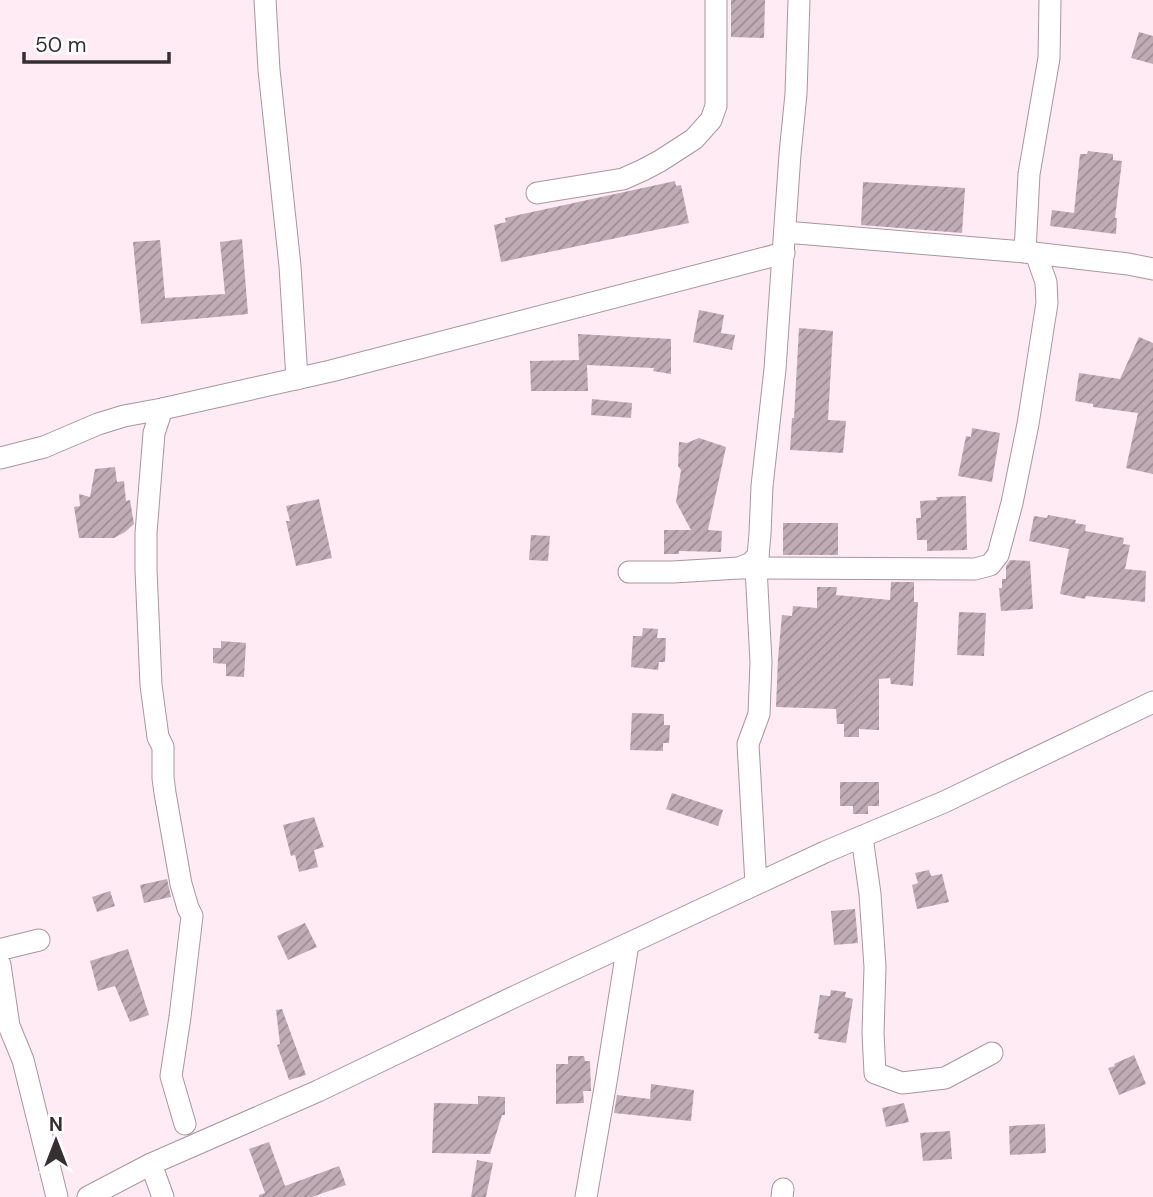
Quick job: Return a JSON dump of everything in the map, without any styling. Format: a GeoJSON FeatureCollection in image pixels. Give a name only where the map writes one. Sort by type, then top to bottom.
{"type":"FeatureCollection","features":[{"type":"Feature","properties":{"kind":"street"},"geometry":{"type":"LineString","coordinates":[[265,0],[270,83],[290,266],[297,379]]}},
{"type":"Feature","properties":{"kind":"street"},"geometry":{"type":"LineString","coordinates":[[537,193],[623,178],[660,161],[704,130],[716,106],[716,0]]}},
{"type":"Feature","properties":{"kind":"street"},"geometry":{"type":"LineString","coordinates":[[756,884],[748,744],[759,714],[761,662],[751,564],[760,534],[762,486],[775,369],[796,94],[799,0]]}},
{"type":"Feature","properties":{"kind":"street"},"geometry":{"type":"LineString","coordinates":[[629,572],[673,572],[751,564],[975,569],[990,565],[999,555],[1028,424],[1047,303],[1046,282],[1030,253],[1029,174],[1049,58],[1050,0]]}},
{"type":"Feature","properties":{"kind":"street"},"geometry":{"type":"LineString","coordinates":[[0,458],[54,443],[124,416],[297,379],[785,242],[1030,253],[1128,264],[1153,270]]}},
{"type":"Feature","properties":{"kind":"street"},"geometry":{"type":"LineString","coordinates":[[155,411],[146,533],[151,685],[158,737],[163,747],[163,778],[181,884],[192,916],[171,1076],[185,1124]]}},
{"type":"Feature","properties":{"kind":"street"},"geometry":{"type":"LineString","coordinates":[[88,1197],[151,1164],[318,1091],[756,884],[944,802],[1153,702]]}},
{"type":"Feature","properties":{"kind":"street"},"geometry":{"type":"LineString","coordinates":[[862,837],[870,894],[875,967],[875,1073],[902,1083],[945,1078],[992,1053]]}},
{"type":"Feature","properties":{"kind":"street"},"geometry":{"type":"LineString","coordinates":[[754,853],[766,867],[783,872]]}},
{"type":"Feature","properties":{"kind":"street"},"geometry":{"type":"LineString","coordinates":[[0,952],[2,949],[39,940]]}},
{"type":"Feature","properties":{"kind":"street"},"geometry":{"type":"LineString","coordinates":[[586,1197],[628,944]]}},
{"type":"Feature","properties":{"kind":"street"},"geometry":{"type":"LineString","coordinates":[[0,965],[9,1026],[23,1060],[57,1197]]}},
{"type":"Feature","properties":{"kind":"street"},"geometry":{"type":"LineString","coordinates":[[151,1164],[163,1197]]}},
{"type":"Feature","properties":{"kind":"building"},"geometry":{"type":"Polygon","coordinates":[[[731,0],[765,0],[764,38],[731,37],[731,0]]]}},
{"type":"Feature","properties":{"kind":"building"},"geometry":{"type":"Polygon","coordinates":[[[1139,32],[1153,36],[1153,64],[1131,58],[1139,32]]]}},
{"type":"Feature","properties":{"kind":"building"},"geometry":{"type":"Polygon","coordinates":[[[1088,151],[1113,154],[1113,160],[1122,161],[1115,218],[1116,234],[1050,226],[1052,210],[1074,213],[1080,154],[1087,154],[1088,151]]]}},
{"type":"Feature","properties":{"kind":"building"},"geometry":{"type":"Polygon","coordinates":[[[675,181],[676,186],[681,185],[689,223],[501,262],[494,225],[506,222],[505,218],[675,181]]]}},
{"type":"Feature","properties":{"kind":"building"},"geometry":{"type":"Polygon","coordinates":[[[863,182],[965,188],[962,233],[861,225],[863,182]]]}},
{"type":"Feature","properties":{"kind":"building"},"geometry":{"type":"Polygon","coordinates":[[[242,239],[248,314],[141,324],[133,242],[160,240],[165,298],[225,294],[220,242],[242,239]]]}},
{"type":"Feature","properties":{"kind":"building"},"geometry":{"type":"Polygon","coordinates":[[[699,310],[724,315],[721,333],[735,335],[732,350],[693,342],[699,310]]]}},
{"type":"Feature","properties":{"kind":"building"},"geometry":{"type":"Polygon","coordinates":[[[799,328],[833,331],[828,420],[846,421],[843,453],[790,450],[799,328]]]}},
{"type":"Feature","properties":{"kind":"building"},"geometry":{"type":"Polygon","coordinates":[[[578,334],[671,339],[671,374],[653,371],[654,368],[587,365],[588,391],[531,391],[530,361],[579,360],[578,334]]]}},
{"type":"Feature","properties":{"kind":"building"},"geometry":{"type":"Polygon","coordinates":[[[1139,337],[1153,343],[1153,474],[1126,468],[1138,413],[1093,407],[1093,404],[1075,401],[1079,373],[1120,379],[1139,337]]]}},
{"type":"Feature","properties":{"kind":"building"},"geometry":{"type":"Polygon","coordinates":[[[592,399],[632,403],[631,418],[591,415],[592,399]]]}},
{"type":"Feature","properties":{"kind":"building"},"geometry":{"type":"Polygon","coordinates":[[[972,428],[1000,433],[992,482],[958,476],[966,436],[971,437],[972,428]]]}},
{"type":"Feature","properties":{"kind":"building"},"geometry":{"type":"Polygon","coordinates":[[[699,438],[726,447],[708,530],[722,531],[721,552],[679,551],[679,554],[664,554],[664,530],[691,530],[676,502],[681,470],[678,466],[679,442],[687,443],[699,438]]]}},
{"type":"Feature","properties":{"kind":"building"},"geometry":{"type":"Polygon","coordinates":[[[115,467],[117,482],[124,481],[126,501],[130,500],[134,524],[114,538],[79,538],[74,507],[80,506],[79,494],[90,497],[95,469],[115,467]]]}},
{"type":"Feature","properties":{"kind":"building"},"geometry":{"type":"Polygon","coordinates":[[[966,496],[967,550],[927,551],[927,540],[917,540],[916,518],[921,518],[920,501],[937,500],[936,497],[966,496]]]}},
{"type":"Feature","properties":{"kind":"building"},"geometry":{"type":"Polygon","coordinates":[[[319,499],[332,558],[296,566],[286,521],[290,521],[286,506],[319,499]]]}},
{"type":"Feature","properties":{"kind":"building"},"geometry":{"type":"Polygon","coordinates":[[[1048,515],[1076,520],[1075,523],[1086,525],[1085,531],[1124,538],[1123,544],[1130,545],[1125,569],[1146,571],[1145,602],[1086,596],[1085,599],[1060,594],[1069,549],[1029,541],[1034,516],[1047,518],[1048,515]]]}},
{"type":"Feature","properties":{"kind":"building"},"geometry":{"type":"Polygon","coordinates":[[[783,523],[838,523],[838,555],[783,555],[783,523]]]}},
{"type":"Feature","properties":{"kind":"building"},"geometry":{"type":"Polygon","coordinates":[[[531,535],[550,536],[548,561],[529,560],[531,535]]]}},
{"type":"Feature","properties":{"kind":"building"},"geometry":{"type":"Polygon","coordinates":[[[1010,560],[1030,561],[1033,609],[1001,611],[999,588],[1002,588],[1002,579],[1006,579],[1006,566],[1010,560]]]}},
{"type":"Feature","properties":{"kind":"building"},"geometry":{"type":"Polygon","coordinates":[[[891,582],[914,582],[914,602],[918,602],[913,686],[891,684],[890,678],[879,679],[879,730],[859,729],[859,737],[844,737],[844,724],[837,724],[836,709],[776,707],[782,615],[792,616],[793,606],[817,608],[817,587],[837,587],[836,595],[890,600],[891,582]]]}},
{"type":"Feature","properties":{"kind":"building"},"geometry":{"type":"Polygon","coordinates":[[[959,612],[986,613],[984,656],[957,655],[959,612]]]}},
{"type":"Feature","properties":{"kind":"building"},"geometry":{"type":"Polygon","coordinates":[[[643,628],[658,629],[657,638],[666,638],[665,662],[659,662],[658,670],[631,667],[633,636],[642,636],[643,628]]]}},
{"type":"Feature","properties":{"kind":"building"},"geometry":{"type":"Polygon","coordinates":[[[221,641],[246,643],[244,677],[226,676],[226,664],[213,663],[213,648],[221,648],[221,641]]]}},
{"type":"Feature","properties":{"kind":"building"},"geometry":{"type":"Polygon","coordinates":[[[632,713],[664,714],[664,725],[670,725],[669,743],[663,743],[663,751],[630,750],[632,713]]]}},
{"type":"Feature","properties":{"kind":"building"},"geometry":{"type":"Polygon","coordinates":[[[840,782],[879,782],[879,806],[868,806],[868,814],[853,814],[853,806],[840,806],[840,782]]]}},
{"type":"Feature","properties":{"kind":"building"},"geometry":{"type":"Polygon","coordinates":[[[672,793],[723,810],[718,826],[666,809],[672,793]]]}},
{"type":"Feature","properties":{"kind":"building"},"geometry":{"type":"Polygon","coordinates":[[[314,817],[324,847],[314,850],[318,867],[299,872],[295,855],[291,856],[283,825],[314,817]]]}},
{"type":"Feature","properties":{"kind":"building"},"geometry":{"type":"Polygon","coordinates":[[[929,870],[931,876],[942,874],[949,902],[917,909],[912,885],[918,883],[915,873],[929,870]]]}},
{"type":"Feature","properties":{"kind":"building"},"geometry":{"type":"Polygon","coordinates":[[[167,879],[171,897],[144,903],[140,885],[167,879]]]}},
{"type":"Feature","properties":{"kind":"building"},"geometry":{"type":"Polygon","coordinates":[[[110,891],[115,906],[97,912],[92,897],[110,891]]]}},
{"type":"Feature","properties":{"kind":"building"},"geometry":{"type":"Polygon","coordinates":[[[855,909],[858,943],[834,945],[831,911],[855,909]]]}},
{"type":"Feature","properties":{"kind":"building"},"geometry":{"type":"Polygon","coordinates":[[[305,923],[317,947],[288,960],[277,936],[305,923]]]}},
{"type":"Feature","properties":{"kind":"building"},"geometry":{"type":"Polygon","coordinates":[[[128,949],[149,1015],[130,1022],[115,986],[98,991],[90,961],[128,949]]]}},
{"type":"Feature","properties":{"kind":"building"},"geometry":{"type":"Polygon","coordinates":[[[831,990],[846,992],[845,997],[853,999],[846,1043],[818,1039],[819,1034],[814,1033],[820,995],[830,996],[831,990]]]}},
{"type":"Feature","properties":{"kind":"building"},"geometry":{"type":"Polygon","coordinates":[[[282,1009],[306,1075],[289,1080],[277,1045],[280,1044],[276,1010],[282,1009]]]}},
{"type":"Feature","properties":{"kind":"building"},"geometry":{"type":"Polygon","coordinates":[[[1134,1055],[1146,1084],[1119,1095],[1108,1068],[1134,1055]]]}},
{"type":"Feature","properties":{"kind":"building"},"geometry":{"type":"Polygon","coordinates":[[[568,1056],[584,1056],[585,1061],[590,1061],[591,1091],[583,1091],[584,1103],[556,1104],[556,1064],[568,1064],[568,1056]]]}},
{"type":"Feature","properties":{"kind":"building"},"geometry":{"type":"Polygon","coordinates":[[[651,1084],[694,1090],[691,1121],[614,1113],[617,1095],[650,1099],[651,1084]]]}},
{"type":"Feature","properties":{"kind":"building"},"geometry":{"type":"Polygon","coordinates":[[[478,1096],[505,1097],[505,1115],[502,1115],[490,1154],[432,1153],[434,1103],[478,1104],[478,1096]]]}},
{"type":"Feature","properties":{"kind":"building"},"geometry":{"type":"Polygon","coordinates":[[[904,1103],[909,1122],[886,1127],[882,1108],[904,1103]]]}},
{"type":"Feature","properties":{"kind":"building"},"geometry":{"type":"Polygon","coordinates":[[[1045,1124],[1046,1153],[1010,1155],[1009,1126],[1045,1124]]]}},
{"type":"Feature","properties":{"kind":"building"},"geometry":{"type":"Polygon","coordinates":[[[950,1131],[952,1159],[923,1161],[920,1133],[950,1131]]]}},
{"type":"Feature","properties":{"kind":"building"},"geometry":{"type":"Polygon","coordinates":[[[269,1142],[285,1186],[339,1166],[346,1185],[312,1197],[259,1197],[265,1193],[249,1149],[269,1142]]]}},
{"type":"Feature","properties":{"kind":"building"},"geometry":{"type":"Polygon","coordinates":[[[477,1160],[493,1163],[486,1197],[471,1197],[477,1160]]]}}]}
